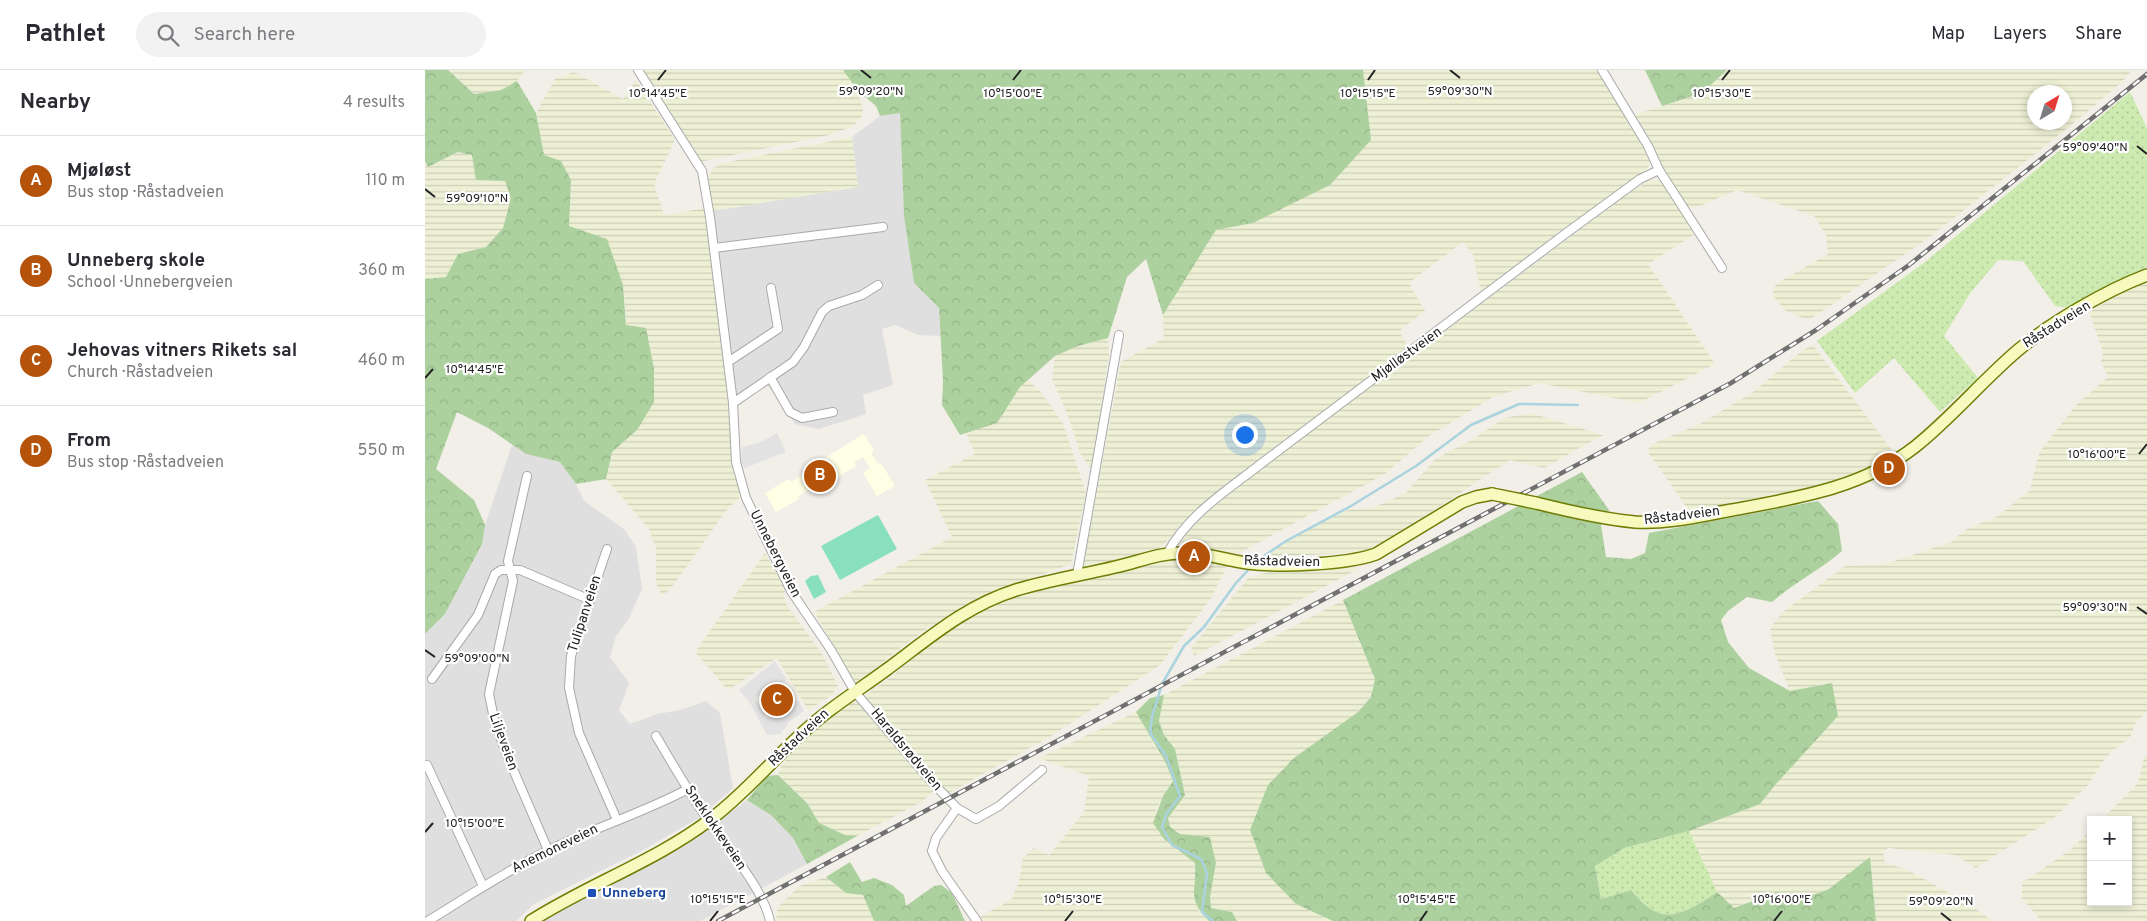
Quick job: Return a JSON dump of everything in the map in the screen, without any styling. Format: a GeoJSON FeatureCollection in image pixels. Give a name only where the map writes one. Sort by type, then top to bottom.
{"type":"FeatureCollection","features":[{"type":"Feature","properties":{"kind":"main road","name":"Råstadveien"},"geometry":{"type":"LineString","coordinates":[[531,921],[595,884],[661,851],[709,821],[730,804],[807,728],[966,612],[1015,591],[1167,554],[1201,554],[1266,564],[1333,562],[1363,558],[1387,548],[1462,502],[1476,496],[1492,494],[1607,518],[1660,522],[1793,499],[1840,487],[1880,469],[1915,447],[1937,429],[2017,351],[2043,332],[2147,275]]}},
{"type":"Feature","properties":{"kind":"street","name":"Unnebergveien"},"geometry":{"type":"LineString","coordinates":[[638,70],[703,171],[733,403],[736,462],[746,498],[788,584],[831,650],[855,692]]}},
{"type":"Feature","properties":{"kind":"street"},"geometry":{"type":"LineString","coordinates":[[1602,70],[1648,146],[1659,170],[1722,268]]}},
{"type":"Feature","properties":{"kind":"street","name":"Mjølløstveien"},"geometry":{"type":"LineString","coordinates":[[1167,554],[1188,525],[1218,498],[1565,234],[1640,180],[1659,170]]}},
{"type":"Feature","properties":{"kind":"street"},"geometry":{"type":"LineString","coordinates":[[714,248],[883,227]]}},
{"type":"Feature","properties":{"kind":"street"},"geometry":{"type":"LineString","coordinates":[[733,403],[793,362],[804,347],[822,312],[829,306],[862,295],[878,285]]}},
{"type":"Feature","properties":{"kind":"street"},"geometry":{"type":"LineString","coordinates":[[728,362],[778,329],[771,288]]}},
{"type":"Feature","properties":{"kind":"street"},"geometry":{"type":"LineString","coordinates":[[1077,575],[1119,335]]}},
{"type":"Feature","properties":{"kind":"street"},"geometry":{"type":"LineString","coordinates":[[770,377],[790,412],[802,418],[833,412]]}},
{"type":"Feature","properties":{"kind":"street","name":"Liljeveien"},"geometry":{"type":"LineString","coordinates":[[527,476],[508,561],[513,581],[489,694],[490,705],[506,753],[548,850]]}},
{"type":"Feature","properties":{"kind":"street","name":"Tulipanveien"},"geometry":{"type":"LineString","coordinates":[[607,550],[588,600],[571,656],[569,688],[579,733],[617,820]]}},
{"type":"Feature","properties":{"kind":"street"},"geometry":{"type":"LineString","coordinates":[[431,679],[478,615],[495,574],[501,570],[519,570],[588,600]]}},
{"type":"Feature","properties":{"kind":"street","name":"Haraldsrødveien"},"geometry":{"type":"LineString","coordinates":[[855,692],[930,780],[957,808],[975,819],[999,806],[1042,770]]}},
{"type":"Feature","properties":{"kind":"street","name":"Sneklokkeveien"},"geometry":{"type":"LineString","coordinates":[[655,736],[761,898],[770,921]]}},
{"type":"Feature","properties":{"kind":"street"},"geometry":{"type":"LineString","coordinates":[[427,764],[483,886]]}},
{"type":"Feature","properties":{"kind":"street","name":"Anemoneveien"},"geometry":{"type":"LineString","coordinates":[[428,921],[483,886],[548,850],[688,789]]}},
{"type":"Feature","properties":{"kind":"street"},"geometry":{"type":"LineString","coordinates":[[957,808],[936,838],[932,851],[943,871],[977,921]]}},
{"type":"Feature","properties":{"kind":"shaded area"},"geometry":{"type":"Polygon","coordinates":[[[448,70],[525,70],[517,81],[501,90],[474,94],[448,70]]]}},
{"type":"Feature","properties":{"kind":"shaded area"},"geometry":{"type":"Polygon","coordinates":[[[642,70],[843,70],[858,91],[863,111],[861,118],[853,126],[829,135],[699,162],[642,70]]]}},
{"type":"Feature","properties":{"kind":"shaded area"},"geometry":{"type":"Polygon","coordinates":[[[1363,70],[1597,70],[1652,160],[1645,172],[1481,293],[1473,255],[1463,242],[1409,283],[1425,311],[1399,331],[1409,348],[1223,486],[1159,549],[1100,566],[1083,567],[1121,362],[1164,338],[1163,315],[1216,230],[1253,223],[1364,87],[1363,70]]]}},
{"type":"Feature","properties":{"kind":"shaded area"},"geometry":{"type":"Polygon","coordinates":[[[1727,70],[2130,70],[2130,73],[2122,82],[2072,124],[2072,85],[2027,85],[2027,130],[2065,130],[1931,236],[1811,319],[1786,311],[1772,295],[1776,284],[1828,254],[1826,235],[1814,216],[1737,190],[1702,205],[1687,209],[1634,115],[1702,93],[1727,70]]]}},
{"type":"Feature","properties":{"kind":"shaded area"},"geometry":{"type":"Polygon","coordinates":[[[574,72],[623,99],[636,80],[675,140],[654,184],[664,215],[706,208],[728,396],[733,464],[742,495],[725,512],[670,590],[662,595],[656,583],[656,548],[649,529],[606,479],[612,452],[637,430],[623,285],[569,226],[561,161],[544,156],[536,113],[555,79],[574,72]]]}},
{"type":"Feature","properties":{"kind":"shaded area"},"geometry":{"type":"Polygon","coordinates":[[[900,113],[904,216],[914,283],[939,308],[940,336],[918,335],[896,325],[882,329],[893,385],[863,395],[866,414],[819,429],[795,424],[767,384],[736,399],[712,211],[858,187],[852,137],[880,116],[900,113]]]}},
{"type":"Feature","properties":{"kind":"shaded area"},"geometry":{"type":"Polygon","coordinates":[[[852,137],[858,187],[712,211],[708,177],[719,164],[852,137]]]}},
{"type":"Feature","properties":{"kind":"shaded area"},"geometry":{"type":"Polygon","coordinates":[[[459,152],[472,155],[505,181],[512,198],[503,228],[486,247],[458,254],[446,277],[425,279],[425,161],[428,167],[459,152]]]}},
{"type":"Feature","properties":{"kind":"shaded area"},"geometry":{"type":"Polygon","coordinates":[[[1661,180],[1674,196],[1695,234],[1648,264],[1715,364],[1639,403],[1539,383],[1493,397],[1429,436],[1385,474],[1239,553],[1181,545],[1186,533],[1224,497],[1624,196],[1649,181],[1661,180]]]}},
{"type":"Feature","properties":{"kind":"shaded area"},"geometry":{"type":"Polygon","coordinates":[[[2147,282],[2147,711],[2135,724],[2131,736],[2106,757],[2088,785],[2055,817],[1976,868],[1955,855],[1888,848],[1883,852],[1885,863],[1908,870],[1967,903],[1993,921],[1876,921],[1870,857],[1829,889],[1810,896],[1777,892],[1733,908],[1717,892],[1689,831],[1760,804],[1776,784],[1831,683],[1790,691],[1775,654],[1770,628],[1784,611],[1845,566],[1886,564],[1951,542],[1965,530],[1998,516],[2030,490],[2039,453],[2075,406],[2108,377],[2101,362],[2103,352],[2089,312],[2122,293],[2147,282]]]}},
{"type":"Feature","properties":{"kind":"shaded area"},"geometry":{"type":"Polygon","coordinates":[[[1108,338],[1109,353],[1095,455],[1090,468],[1080,453],[1070,421],[1052,379],[1055,356],[1078,346],[1108,338]]]}},
{"type":"Feature","properties":{"kind":"shaded area"},"geometry":{"type":"Polygon","coordinates":[[[1813,345],[1892,450],[1887,462],[1813,490],[1691,513],[1647,451],[1652,444],[1700,424],[1753,392],[1803,350],[1813,345]]]}},
{"type":"Feature","properties":{"kind":"shaded area"},"geometry":{"type":"Polygon","coordinates":[[[1028,380],[1040,391],[1063,423],[1086,493],[1071,564],[978,598],[926,629],[856,683],[814,612],[952,537],[925,480],[975,454],[966,433],[997,423],[1020,387],[1028,380]]]}},
{"type":"Feature","properties":{"kind":"shaded area"},"geometry":{"type":"Polygon","coordinates":[[[1531,413],[1603,435],[1544,468],[1510,460],[1414,523],[1399,538],[1367,552],[1266,557],[1295,535],[1350,509],[1372,508],[1406,493],[1435,459],[1475,438],[1504,418],[1531,413]]]}},
{"type":"Feature","properties":{"kind":"shaded area"},"geometry":{"type":"Polygon","coordinates":[[[777,433],[786,452],[745,468],[741,463],[742,447],[761,442],[777,433]]]}},
{"type":"Feature","properties":{"kind":"shaded area"},"geometry":{"type":"Polygon","coordinates":[[[864,434],[874,450],[871,453],[878,464],[881,463],[895,486],[877,496],[863,473],[870,468],[863,457],[854,462],[856,466],[821,487],[819,484],[798,496],[799,499],[776,512],[765,493],[789,479],[791,482],[811,470],[810,467],[864,434]]]}},
{"type":"Feature","properties":{"kind":"shaded area"},"geometry":{"type":"Polygon","coordinates":[[[512,445],[526,454],[560,462],[576,484],[584,501],[625,530],[636,547],[642,589],[628,620],[616,636],[610,657],[629,683],[619,710],[630,724],[657,714],[680,710],[706,701],[720,713],[733,788],[699,818],[643,850],[534,904],[516,921],[425,921],[425,634],[445,614],[482,544],[485,525],[512,445]]]}},
{"type":"Feature","properties":{"kind":"shaded area"},"geometry":{"type":"Polygon","coordinates":[[[765,553],[786,590],[783,594],[787,606],[821,652],[838,686],[831,696],[808,710],[777,658],[728,690],[695,652],[765,553]]]}},
{"type":"Feature","properties":{"kind":"shaded area"},"geometry":{"type":"Polygon","coordinates":[[[1182,557],[1227,566],[1212,597],[1160,665],[1051,736],[947,794],[909,753],[864,696],[894,675],[908,658],[970,614],[1021,594],[1153,561],[1182,557]]]}},
{"type":"Feature","properties":{"kind":"shaded area"},"geometry":{"type":"Polygon","coordinates":[[[1360,568],[1194,656],[1191,648],[1248,578],[1279,569],[1360,568]]]}},
{"type":"Feature","properties":{"kind":"shaded area"},"geometry":{"type":"Polygon","coordinates":[[[1343,600],[1375,679],[1371,697],[1250,830],[1266,873],[1296,904],[1333,921],[1237,921],[1232,912],[1211,908],[1210,897],[1216,863],[1210,838],[1180,834],[1170,827],[1168,818],[1185,795],[1175,749],[1164,735],[1159,721],[1164,695],[1343,600]]]}},
{"type":"Feature","properties":{"kind":"shaded area"},"geometry":{"type":"Polygon","coordinates":[[[775,661],[787,680],[755,698],[767,718],[798,700],[804,711],[790,721],[780,734],[767,735],[750,703],[739,690],[775,661]]]}},
{"type":"Feature","properties":{"kind":"shaded area"},"geometry":{"type":"Polygon","coordinates":[[[851,700],[864,706],[934,791],[923,801],[857,836],[845,835],[819,823],[807,803],[778,775],[781,766],[809,731],[851,700]]]}},
{"type":"Feature","properties":{"kind":"shaded area"},"geometry":{"type":"Polygon","coordinates":[[[1136,712],[1165,761],[1173,781],[1156,810],[1164,839],[1195,863],[1199,911],[1209,921],[981,921],[980,917],[1011,900],[1019,882],[1023,858],[1034,848],[1049,855],[1084,812],[1089,776],[1039,758],[1136,712]]]}},
{"type":"Feature","properties":{"kind":"shaded area"},"geometry":{"type":"Polygon","coordinates":[[[2147,755],[2147,921],[2041,921],[2022,898],[2022,883],[2070,850],[2087,834],[2087,906],[2132,906],[2132,816],[2105,816],[2138,783],[2144,758],[2147,755]]]}},
{"type":"Feature","properties":{"kind":"shaded area"},"geometry":{"type":"Polygon","coordinates":[[[747,800],[771,815],[793,838],[807,864],[701,921],[540,921],[706,830],[747,800]]]}},
{"type":"Feature","properties":{"kind":"shaded area"},"geometry":{"type":"Polygon","coordinates":[[[826,877],[846,893],[863,895],[874,921],[777,921],[776,913],[779,906],[792,893],[802,885],[826,877]]]}},
{"type":"Feature","properties":{"kind":"green space"},"geometry":{"type":"Polygon","coordinates":[[[425,70],[448,70],[474,94],[501,90],[517,81],[536,113],[544,155],[561,161],[571,180],[569,226],[607,239],[623,285],[626,325],[646,328],[654,369],[654,402],[637,430],[612,452],[606,479],[576,484],[560,462],[526,454],[488,428],[457,412],[436,469],[474,500],[485,525],[482,544],[445,614],[425,634],[425,279],[446,277],[458,254],[486,247],[503,228],[511,198],[505,181],[476,180],[472,155],[458,152],[428,167],[425,161],[425,70]]]}},
{"type":"Feature","properties":{"kind":"green space"},"geometry":{"type":"Polygon","coordinates":[[[843,70],[1363,70],[1371,140],[1330,185],[1253,223],[1216,230],[1163,315],[1146,259],[1127,277],[1108,338],[1078,346],[1055,356],[1020,387],[997,423],[960,435],[942,405],[943,380],[939,308],[914,283],[904,216],[900,113],[880,116],[876,106],[858,91],[843,70]]]}},
{"type":"Feature","properties":{"kind":"green space"},"geometry":{"type":"Polygon","coordinates":[[[1645,70],[1727,70],[1702,93],[1662,106],[1645,70]]]}},
{"type":"Feature","properties":{"kind":"green space"},"geometry":{"type":"Polygon","coordinates":[[[2130,92],[2147,128],[2147,267],[2118,280],[2070,308],[2055,306],[2023,261],[1998,260],[1971,292],[1944,336],[1978,378],[1940,412],[1894,358],[1855,393],[1817,341],[1925,262],[2130,92]]]}},
{"type":"Feature","properties":{"kind":"green space"},"geometry":{"type":"Polygon","coordinates":[[[1582,472],[1609,510],[1601,525],[1606,557],[1631,559],[1645,553],[1649,533],[1818,501],[1838,524],[1842,551],[1772,602],[1747,597],[1728,611],[1721,620],[1728,642],[1749,668],[1790,691],[1832,683],[1838,716],[1760,804],[1689,831],[1624,848],[1595,866],[1601,899],[1631,890],[1651,909],[1666,915],[1689,909],[1717,892],[1734,908],[1777,892],[1810,896],[1829,889],[1870,857],[1876,921],[1333,921],[1296,904],[1266,873],[1250,830],[1268,785],[1294,758],[1358,712],[1371,697],[1375,679],[1343,600],[1582,472]]]}},
{"type":"Feature","properties":{"kind":"green space"},"geometry":{"type":"Polygon","coordinates":[[[878,515],[897,549],[840,580],[821,546],[878,515]]]}},
{"type":"Feature","properties":{"kind":"green space"},"geometry":{"type":"Polygon","coordinates":[[[818,575],[826,592],[814,599],[805,581],[811,576],[818,575]]]}},
{"type":"Feature","properties":{"kind":"green space"},"geometry":{"type":"Polygon","coordinates":[[[1164,695],[1159,721],[1164,735],[1175,749],[1185,795],[1168,818],[1170,827],[1180,834],[1210,837],[1216,863],[1210,897],[1211,908],[1232,912],[1237,921],[1209,921],[1202,913],[1197,906],[1194,894],[1195,863],[1164,839],[1153,823],[1163,796],[1173,781],[1165,761],[1136,712],[1150,698],[1164,695]]]}},
{"type":"Feature","properties":{"kind":"green space"},"geometry":{"type":"Polygon","coordinates":[[[778,775],[807,803],[819,823],[845,835],[857,836],[807,864],[793,838],[771,815],[747,800],[767,776],[778,775]]]}},
{"type":"Feature","properties":{"kind":"green space"},"geometry":{"type":"Polygon","coordinates":[[[1689,831],[1717,892],[1689,909],[1666,915],[1651,909],[1631,890],[1601,899],[1595,865],[1624,848],[1689,831]]]}},
{"type":"Feature","properties":{"kind":"green space"},"geometry":{"type":"Polygon","coordinates":[[[850,862],[862,882],[874,878],[892,885],[904,895],[906,906],[934,886],[941,885],[952,893],[965,921],[874,921],[863,895],[846,893],[826,877],[850,862]]]}},
{"type":"Feature","properties":{"kind":"waterway"},"geometry":{"type":"LineString","coordinates":[[1258,560],[1286,541],[1351,506],[1416,466],[1471,425],[1519,404],[1578,405]]}},
{"type":"Feature","properties":{"kind":"waterway"},"geometry":{"type":"LineString","coordinates":[[1213,921],[1202,912],[1207,873],[1201,859],[1172,845],[1162,827],[1167,813],[1180,796],[1166,756],[1150,733],[1152,717],[1162,684],[1184,646],[1204,627],[1236,583],[1251,567]]}},
{"type":"Feature","properties":{"kind":"railway"},"geometry":{"type":"LineString","coordinates":[[718,921],[1731,383],[1816,330],[1909,265],[2147,74]]}},
{"type":"Feature","properties":{"kind":"place","name":"From"},"geometry":{"type":"Point","coordinates":[1889,469]}},
{"type":"Feature","properties":{"kind":"place","name":"Unneberg skole"},"geometry":{"type":"Point","coordinates":[820,476]}},
{"type":"Feature","properties":{"kind":"place","name":"Mjøløst"},"geometry":{"type":"Point","coordinates":[1194,557]}},
{"type":"Feature","properties":{"kind":"place","name":"Jehovas vitners Rikets sal"},"geometry":{"type":"Point","coordinates":[777,700]}},
{"type":"Feature","properties":{"kind":"place","name":"Unneberg"},"geometry":{"type":"Point","coordinates":[592,893]}}]}
